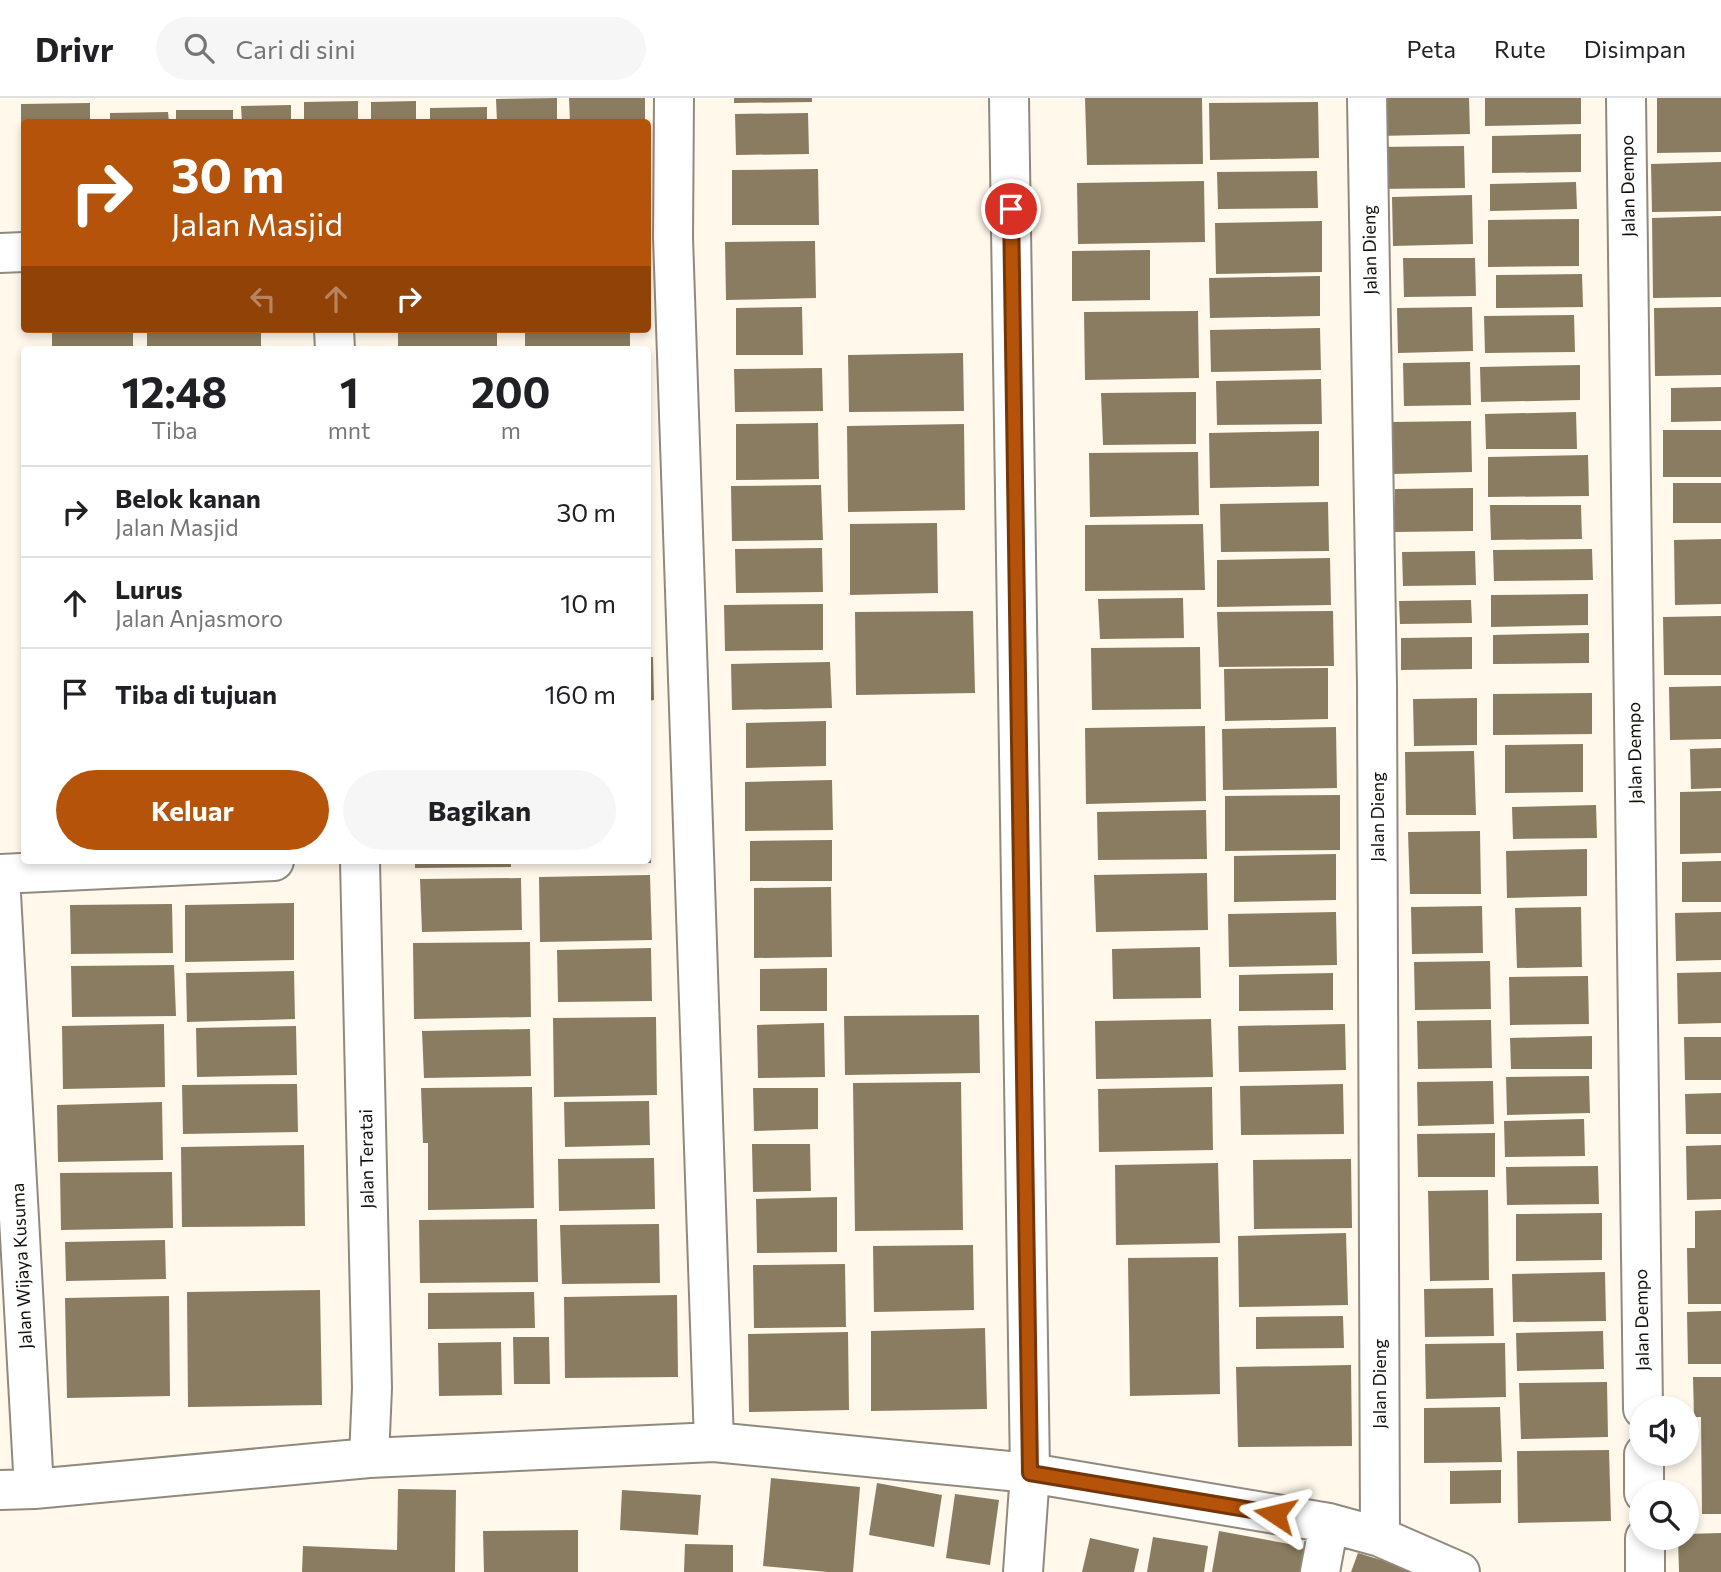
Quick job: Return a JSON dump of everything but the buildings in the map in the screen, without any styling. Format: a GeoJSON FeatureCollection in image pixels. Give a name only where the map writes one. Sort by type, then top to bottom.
{"type":"FeatureCollection","features":[{"type":"Feature","properties":{"kind":"street"},"geometry":{"type":"LineString","coordinates":[[674,98],[660,238],[714,1442]]}},
{"type":"Feature","properties":{"kind":"street"},"geometry":{"type":"LineString","coordinates":[[1009,98],[1030,1473],[1023,1572]]}},
{"type":"Feature","properties":{"kind":"street","name":"Jalan Dieng"},"geometry":{"type":"LineString","coordinates":[[1367,98],[1377,685],[1380,1537]]}},
{"type":"Feature","properties":{"kind":"street","name":"Jalan Dempo"},"geometry":{"type":"LineString","coordinates":[[1626,98],[1643,1396]]}},
{"type":"Feature","properties":{"kind":"street"},"geometry":{"type":"LineString","coordinates":[[0,253],[21,253]]}},
{"type":"Feature","properties":{"kind":"street"},"geometry":{"type":"LineString","coordinates":[[0,875],[215,864]]}},
{"type":"Feature","properties":{"kind":"street","name":"Jalan Teratai"},"geometry":{"type":"LineString","coordinates":[[360,864],[372,1388],[369,1458]]}},
{"type":"Feature","properties":{"kind":"street","name":"Jalan Wijaya Kusuma"},"geometry":{"type":"LineString","coordinates":[[0,875],[17,1489]]}},
{"type":"Feature","properties":{"kind":"street"},"geometry":{"type":"LineString","coordinates":[[17,1489],[369,1458],[714,1442],[1030,1473],[1329,1523],[1380,1537],[1460,1572]]}},
{"type":"Feature","properties":{"kind":"street"},"geometry":{"type":"LineString","coordinates":[[1320,1572],[1329,1523]]}},
{"type":"Feature","properties":{"kind":"street"},"geometry":{"type":"LineString","coordinates":[[1645,1550],[1645,1572]]}},
{"type":"Feature","properties":{"kind":"route"},"geometry":{"type":"LineString","coordinates":[[1011,209],[1030,1473],[1275,1514]]}}]}
